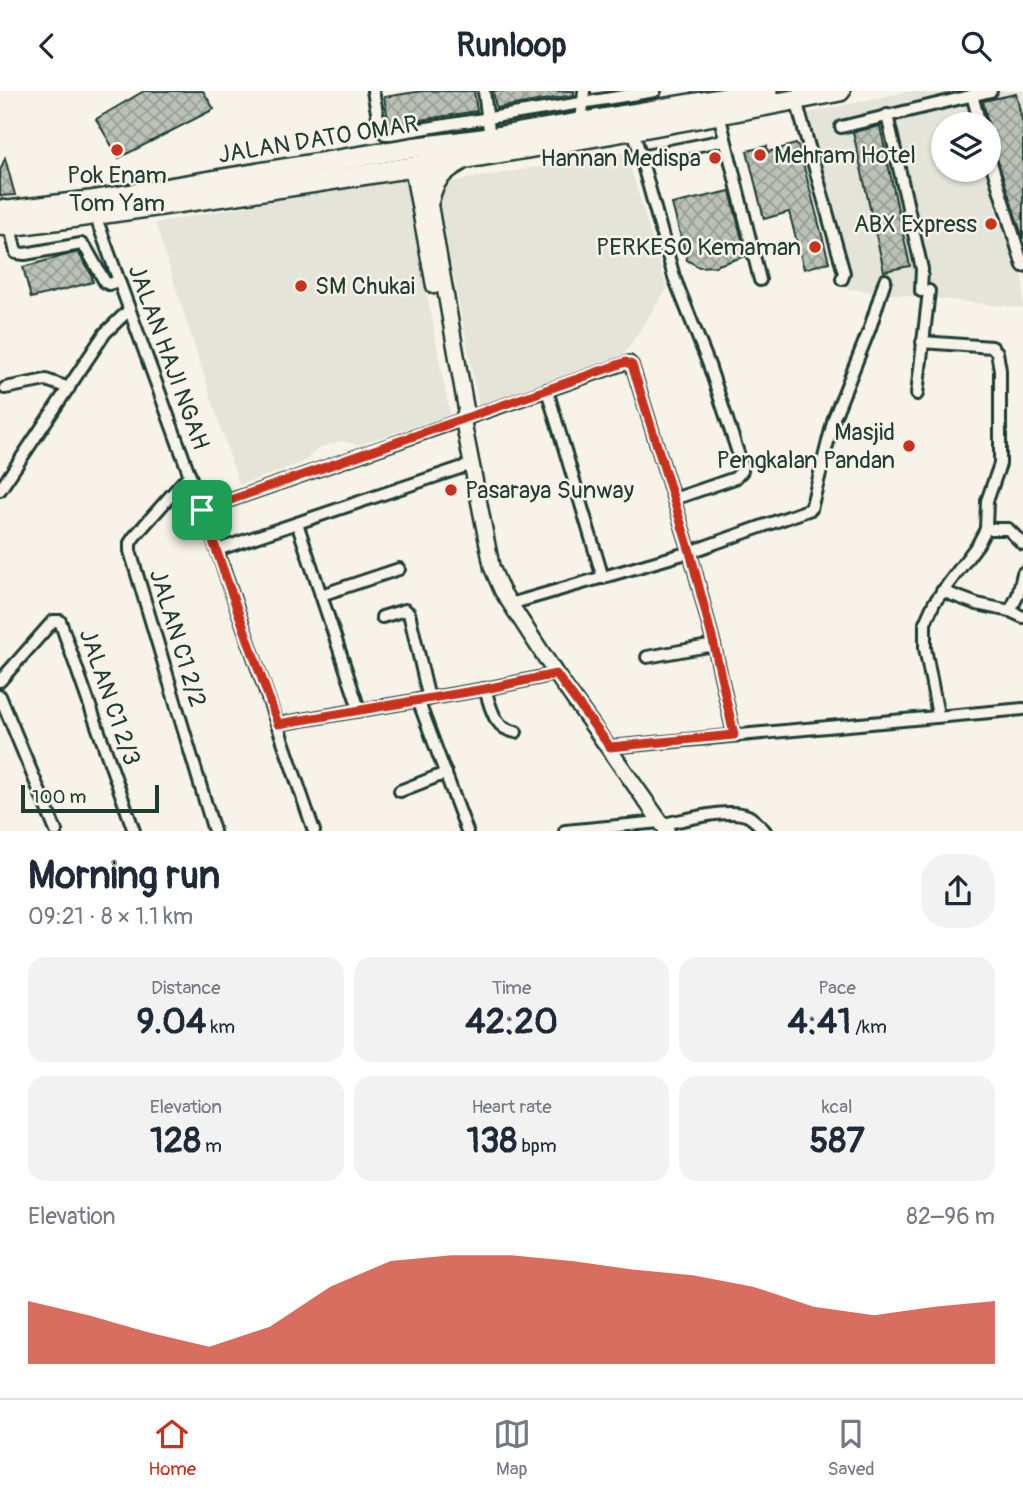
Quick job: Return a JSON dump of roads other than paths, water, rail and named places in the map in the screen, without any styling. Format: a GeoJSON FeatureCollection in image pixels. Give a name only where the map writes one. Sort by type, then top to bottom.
{"type":"FeatureCollection","features":[{"type":"Feature","properties":{"kind":"highway","name":"JALAN DATO OMAR"},"geometry":{"type":"LineString","coordinates":[[3,221],[8,211],[90,201],[411,148],[490,138],[767,91]]}},
{"type":"Feature","properties":{"kind":"highway","name":"JALAN DATO OMAR"},"geometry":{"type":"LineString","coordinates":[[417,163],[464,159],[633,129],[709,102],[796,100],[840,91]]}},
{"type":"Feature","properties":{"kind":"highway"},"geometry":{"type":"LineString","coordinates":[[3,221],[95,215],[417,163],[427,151],[490,138]]}},
{"type":"Feature","properties":{"kind":"highway"},"geometry":{"type":"LineString","coordinates":[[310,164],[334,165],[404,155],[417,163]]}},
{"type":"Feature","properties":{"kind":"highway"},"geometry":{"type":"LineString","coordinates":[[429,201],[432,186],[441,173],[464,159]]}},
{"type":"Feature","properties":{"kind":"main road"},"geometry":{"type":"LineString","coordinates":[[417,163],[429,201],[466,409],[464,420],[492,568],[510,604],[556,674],[610,747],[663,826]]}},
{"type":"Feature","properties":{"kind":"main road"},"geometry":{"type":"LineString","coordinates":[[417,163],[457,411],[464,420]]}},
{"type":"Feature","properties":{"kind":"street"},"geometry":{"type":"LineString","coordinates":[[373,91],[380,128],[385,134],[655,91]]}},
{"type":"Feature","properties":{"kind":"street"},"geometry":{"type":"LineString","coordinates":[[484,91],[490,138]]}},
{"type":"Feature","properties":{"kind":"street"},"geometry":{"type":"LineString","coordinates":[[581,123],[584,91]]}},
{"type":"Feature","properties":{"kind":"street"},"geometry":{"type":"LineString","coordinates":[[841,127],[991,91]]}},
{"type":"Feature","properties":{"kind":"street"},"geometry":{"type":"LineString","coordinates":[[972,95],[977,112]]}},
{"type":"Feature","properties":{"kind":"street"},"geometry":{"type":"LineString","coordinates":[[796,100],[844,273],[842,279]]}},
{"type":"Feature","properties":{"kind":"street"},"geometry":{"type":"LineString","coordinates":[[709,102],[725,140],[760,280]]}},
{"type":"Feature","properties":{"kind":"street"},"geometry":{"type":"LineString","coordinates":[[887,115],[925,291],[917,394]]}},
{"type":"Feature","properties":{"kind":"street"},"geometry":{"type":"LineString","coordinates":[[633,129],[674,277],[709,365],[742,465],[742,471],[735,478],[674,499]]}},
{"type":"Feature","properties":{"kind":"street"},"geometry":{"type":"LineString","coordinates":[[640,157],[725,140]]}},
{"type":"Feature","properties":{"kind":"street"},"geometry":{"type":"LineString","coordinates":[[997,182],[1023,266]]}},
{"type":"Feature","properties":{"kind":"street","name":"JALAN HAJI NGAH"},"geometry":{"type":"LineString","coordinates":[[95,215],[217,550],[314,831]]}},
{"type":"Feature","properties":{"kind":"street"},"geometry":{"type":"LineString","coordinates":[[3,221],[16,253],[25,254],[81,244],[105,282],[109,284],[119,281]]}},
{"type":"Feature","properties":{"kind":"street"},"geometry":{"type":"LineString","coordinates":[[510,604],[690,552],[808,511],[813,502],[834,418],[870,328],[885,280]]}},
{"type":"Feature","properties":{"kind":"street"},"geometry":{"type":"LineString","coordinates":[[0,490],[105,333],[129,310]]}},
{"type":"Feature","properties":{"kind":"street"},"geometry":{"type":"LineString","coordinates":[[922,342],[966,343],[992,347],[997,352],[1000,370],[1000,464],[987,501],[986,529],[978,544],[942,591],[925,623],[925,647],[938,715]]}},
{"type":"Feature","properties":{"kind":"street"},"geometry":{"type":"LineString","coordinates":[[202,510],[626,362],[632,365],[690,552],[734,735]]}},
{"type":"Feature","properties":{"kind":"street"},"geometry":{"type":"LineString","coordinates":[[5,388],[46,380],[69,388]]}},
{"type":"Feature","properties":{"kind":"street"},"geometry":{"type":"LineString","coordinates":[[547,390],[603,578]]}},
{"type":"Feature","properties":{"kind":"street"},"geometry":{"type":"LineString","coordinates":[[217,550],[472,464]]}},
{"type":"Feature","properties":{"kind":"street","name":"JALAN C1 2/2"},"geometry":{"type":"LineString","coordinates":[[189,475],[134,537],[130,543],[130,551],[214,831]]}},
{"type":"Feature","properties":{"kind":"street"},"geometry":{"type":"LineString","coordinates":[[297,523],[359,709]]}},
{"type":"Feature","properties":{"kind":"street"},"geometry":{"type":"LineString","coordinates":[[986,529],[1007,529],[1023,544]]}},
{"type":"Feature","properties":{"kind":"street"},"geometry":{"type":"LineString","coordinates":[[321,595],[399,569]]}},
{"type":"Feature","properties":{"kind":"street"},"geometry":{"type":"LineString","coordinates":[[1010,611],[1018,595],[1023,573]]}},
{"type":"Feature","properties":{"kind":"street"},"geometry":{"type":"LineString","coordinates":[[942,591],[1023,617]]}},
{"type":"Feature","properties":{"kind":"street"},"geometry":{"type":"LineString","coordinates":[[382,617],[405,610],[409,613],[424,699],[467,831]]}},
{"type":"Feature","properties":{"kind":"street","name":"JALAN C1 2/3"},"geometry":{"type":"LineString","coordinates":[[0,681],[53,621],[63,624],[134,831]]}},
{"type":"Feature","properties":{"kind":"street"},"geometry":{"type":"LineString","coordinates":[[647,657],[714,645]]}},
{"type":"Feature","properties":{"kind":"street"},"geometry":{"type":"LineString","coordinates":[[278,724],[485,689],[556,674]]}},
{"type":"Feature","properties":{"kind":"street"},"geometry":{"type":"LineString","coordinates":[[485,689],[498,725],[516,733]]}},
{"type":"Feature","properties":{"kind":"street"},"geometry":{"type":"LineString","coordinates":[[0,696],[56,831]]}},
{"type":"Feature","properties":{"kind":"street"},"geometry":{"type":"LineString","coordinates":[[610,747],[1023,709]]}},
{"type":"Feature","properties":{"kind":"street"},"geometry":{"type":"LineString","coordinates":[[400,791],[446,773]]}},
{"type":"Feature","properties":{"kind":"street"},"geometry":{"type":"LineString","coordinates":[[565,831],[663,826],[719,814],[738,813],[749,816],[765,831]]}},
{"type":"Feature","properties":{"kind":"place","name":"Pok Enam Tom Yam"},"geometry":{"type":"Point","coordinates":[117,150]}},
{"type":"Feature","properties":{"kind":"place","name":"Mehram Hotel"},"geometry":{"type":"Point","coordinates":[760,155]}},
{"type":"Feature","properties":{"kind":"place","name":"Hannan Medispa"},"geometry":{"type":"Point","coordinates":[715,158]}},
{"type":"Feature","properties":{"kind":"place","name":"ABX Express"},"geometry":{"type":"Point","coordinates":[991,224]}},
{"type":"Feature","properties":{"kind":"place","name":"PERKESO Kemaman"},"geometry":{"type":"Point","coordinates":[815,247]}},
{"type":"Feature","properties":{"kind":"place","name":"SM Chukai"},"geometry":{"type":"Point","coordinates":[301,286]}},
{"type":"Feature","properties":{"kind":"place","name":"Masjid Pengkalan Pandan"},"geometry":{"type":"Point","coordinates":[909,446]}},
{"type":"Feature","properties":{"kind":"place","name":"Pasaraya Sunway"},"geometry":{"type":"Point","coordinates":[451,490]}}]}
